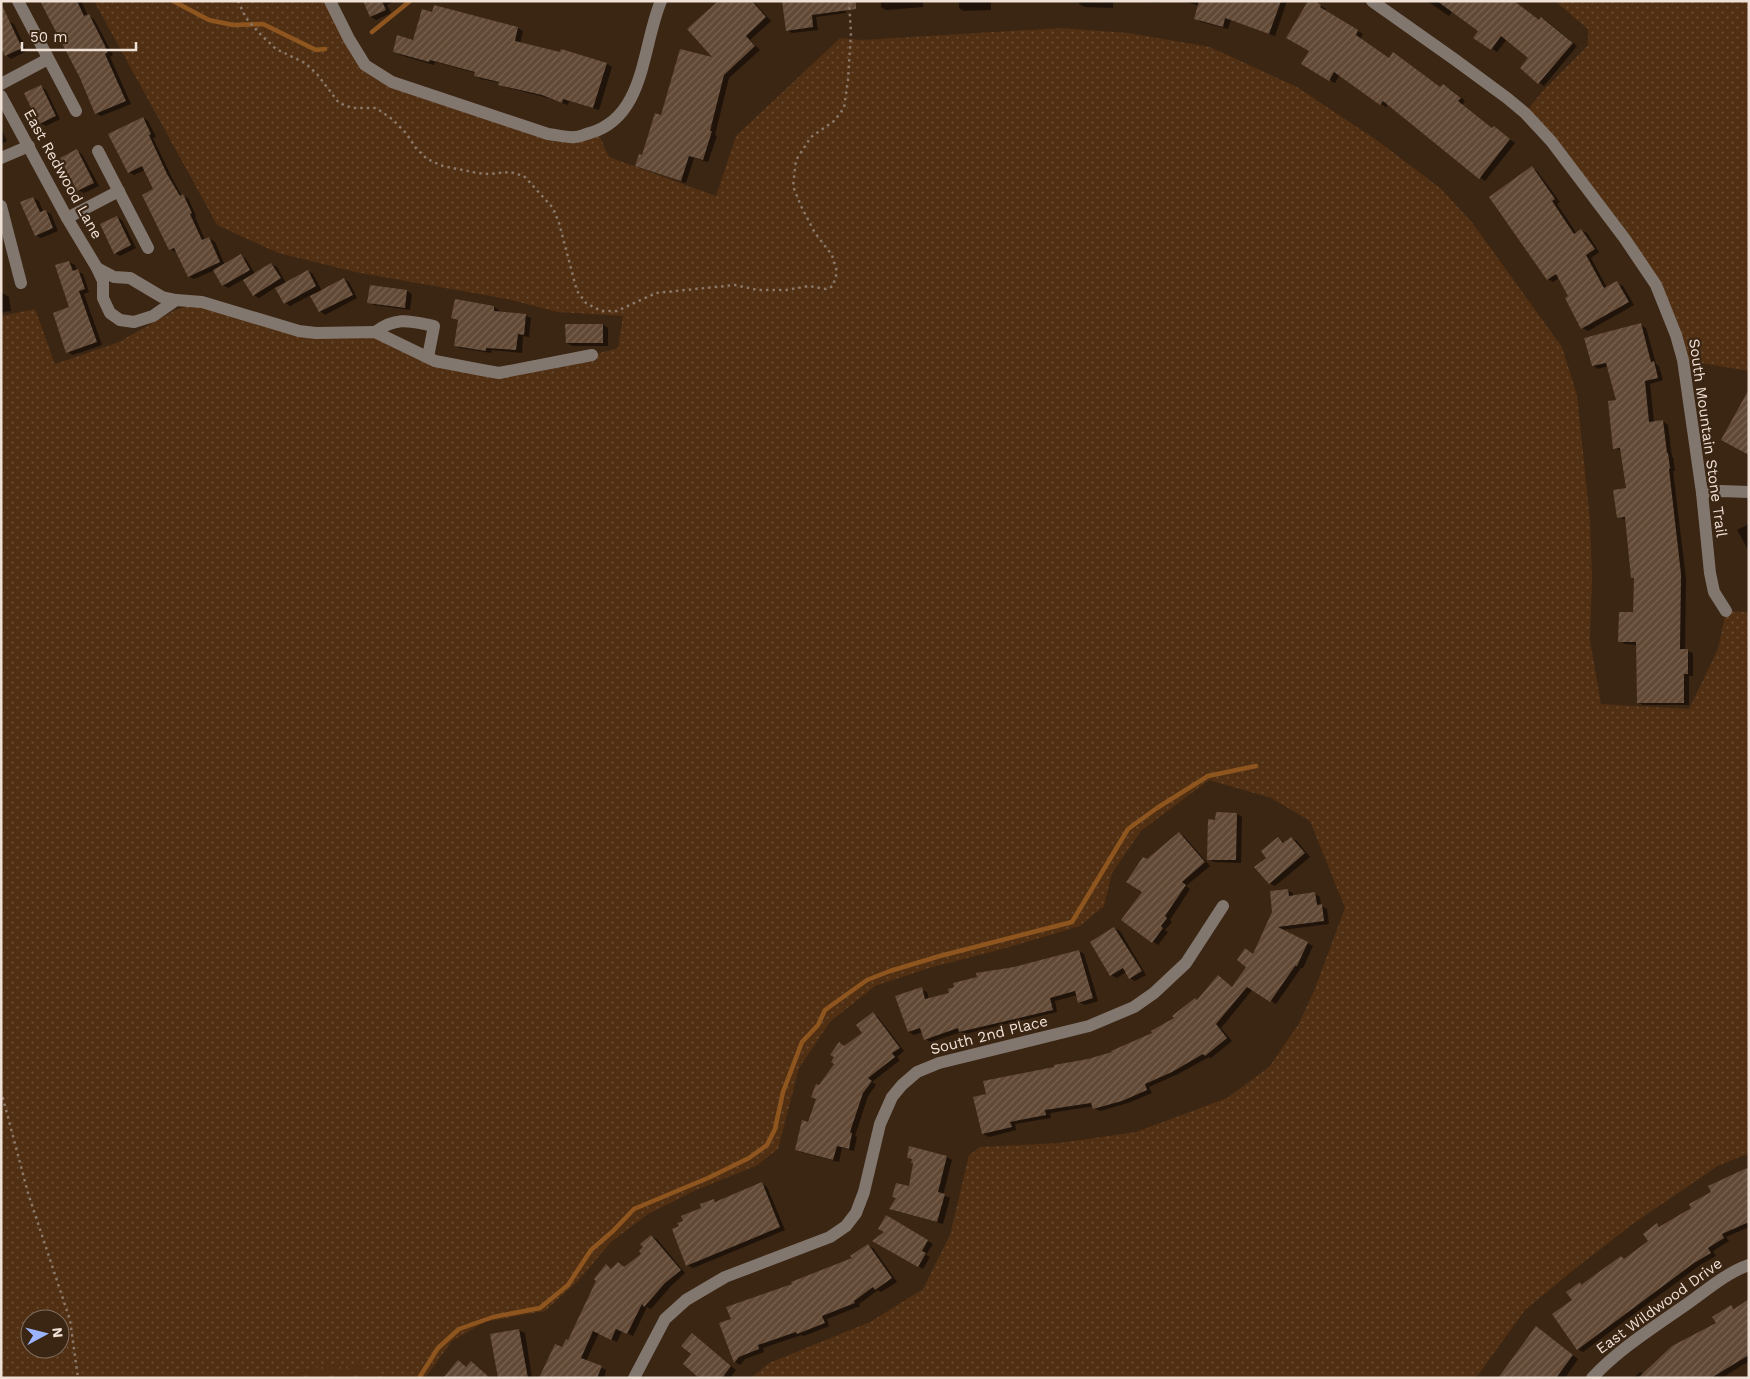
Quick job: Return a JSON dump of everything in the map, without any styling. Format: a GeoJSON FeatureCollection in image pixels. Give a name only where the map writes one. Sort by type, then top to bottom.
{"type":"FeatureCollection","features":[{"type":"Feature","properties":{"kind":"street"},"geometry":{"type":"LineString","coordinates":[[18,1],[76,111]]}},
{"type":"Feature","properties":{"kind":"street"},"geometry":{"type":"LineString","coordinates":[[330,1],[349,39],[365,65],[392,82],[548,134],[575,137],[597,131],[614,122],[627,107],[636,86],[661,1]]}},
{"type":"Feature","properties":{"kind":"street","name":"South Mountain Stone Trail"},"geometry":{"type":"LineString","coordinates":[[1372,1],[1454,59],[1525,113],[1551,141],[1625,239],[1656,285],[1676,335],[1683,360],[1702,493],[1710,573],[1714,592],[1726,611]]}},
{"type":"Feature","properties":{"kind":"street"},"geometry":{"type":"LineString","coordinates":[[1,84],[48,59]]}},
{"type":"Feature","properties":{"kind":"street","name":"East Redwood Lane"},"geometry":{"type":"LineString","coordinates":[[1,96],[68,218],[98,268],[103,281],[103,298],[110,313],[120,320],[134,322],[153,316],[176,300]]}},
{"type":"Feature","properties":{"kind":"street"},"geometry":{"type":"LineString","coordinates":[[1,158],[29,146]]}},
{"type":"Feature","properties":{"kind":"street"},"geometry":{"type":"LineString","coordinates":[[98,150],[148,248]]}},
{"type":"Feature","properties":{"kind":"street"},"geometry":{"type":"LineString","coordinates":[[68,218],[119,192]]}},
{"type":"Feature","properties":{"kind":"street"},"geometry":{"type":"LineString","coordinates":[[1,206],[20,283]]}},
{"type":"Feature","properties":{"kind":"street"},"geometry":{"type":"LineString","coordinates":[[98,268],[114,277],[130,278],[162,297],[202,302],[298,331],[316,333],[375,332],[435,361],[499,373],[592,356]]}},
{"type":"Feature","properties":{"kind":"street"},"geometry":{"type":"LineString","coordinates":[[375,332],[386,324],[407,320],[434,326],[428,357]]}},
{"type":"Feature","properties":{"kind":"street"},"geometry":{"type":"LineString","coordinates":[[1702,493],[1721,491],[1749,492]]}},
{"type":"Feature","properties":{"kind":"street","name":"South 2nd Place"},"geometry":{"type":"LineString","coordinates":[[634,1378],[665,1319],[686,1300],[725,1277],[830,1237],[846,1226],[856,1213],[864,1192],[880,1124],[892,1097],[902,1085],[918,1072],[939,1062],[1089,1026],[1134,1007],[1154,993],[1186,963],[1223,906]]}},
{"type":"Feature","properties":{"kind":"street","name":"East Wildwood Drive"},"geometry":{"type":"LineString","coordinates":[[1592,1378],[1619,1354],[1663,1320],[1734,1270],[1749,1265]]}},
{"type":"Feature","properties":{"kind":"path"},"geometry":{"type":"LineString","coordinates":[[238,1],[246,18],[266,40],[276,50],[305,63],[317,74],[339,103],[352,108],[376,108],[392,119],[406,133],[416,148],[427,159],[443,166],[476,173],[510,172],[524,176],[553,208],[559,223],[577,291],[586,303],[601,311],[617,311],[656,293],[735,285],[758,290],[786,290],[809,286],[826,289],[833,286],[837,272],[832,254],[815,233],[793,186],[796,160],[811,136],[834,121],[844,108],[851,39],[850,1]]}},
{"type":"Feature","properties":{"kind":"path"},"geometry":{"type":"LineString","coordinates":[[1,1092],[28,1193],[70,1320],[78,1378]]}},
{"type":"Feature","properties":{"kind":"green space"},"geometry":{"type":"Polygon","coordinates":[[[94,1],[330,1],[365,65],[392,82],[548,134],[597,131],[609,157],[716,196],[736,136],[840,38],[862,40],[1061,28],[1129,33],[1210,47],[1297,87],[1378,141],[1440,188],[1471,221],[1562,347],[1577,395],[1590,520],[1592,578],[1590,640],[1601,704],[1689,709],[1718,649],[1726,611],[1749,612],[1749,1153],[1718,1166],[1634,1223],[1571,1272],[1525,1310],[1476,1378],[751,1378],[769,1363],[870,1322],[923,1289],[950,1235],[969,1155],[980,1147],[1059,1143],[1136,1132],[1227,1098],[1269,1067],[1298,1025],[1314,991],[1345,908],[1310,821],[1271,798],[1209,780],[1141,831],[1112,873],[1104,906],[1080,926],[929,968],[875,986],[830,1022],[799,1068],[778,1149],[756,1166],[694,1191],[648,1214],[611,1242],[578,1281],[545,1311],[485,1322],[452,1341],[425,1378],[385,1378],[361,1366],[320,1367],[282,1378],[1,1378],[1,316],[35,309],[55,364],[119,342],[175,310],[202,302],[299,331],[375,332],[407,347],[482,370],[592,355],[618,348],[623,316],[557,312],[507,299],[355,272],[278,253],[217,225],[94,1]]]}},
{"type":"Feature","properties":{"kind":"green space"},"geometry":{"type":"Polygon","coordinates":[[[1555,1],[1749,1],[1749,371],[1683,360],[1656,285],[1525,113],[1541,93],[1588,45],[1588,29],[1555,1]]]}},
{"type":"Feature","properties":{"kind":"green space"},"geometry":{"type":"Polygon","coordinates":[[[361,1366],[385,1378],[282,1378],[320,1367],[361,1366]]]}},
{"type":"Feature","properties":{"kind":"building"},"geometry":{"type":"Polygon","coordinates":[[[40,1],[77,1],[84,16],[89,14],[108,52],[105,54],[126,101],[95,114],[80,78],[40,1]]]}},
{"type":"Feature","properties":{"kind":"building"},"geometry":{"type":"Polygon","coordinates":[[[363,1],[382,1],[386,10],[370,17],[363,1]]]}},
{"type":"Feature","properties":{"kind":"building"},"geometry":{"type":"Polygon","coordinates":[[[718,1],[752,1],[766,17],[746,36],[755,46],[724,75],[710,131],[712,131],[703,160],[689,156],[681,181],[635,166],[639,154],[642,155],[655,113],[661,115],[680,49],[712,57],[687,29],[718,1]]]}},
{"type":"Feature","properties":{"kind":"building"},"geometry":{"type":"Polygon","coordinates":[[[782,1],[856,1],[856,9],[812,15],[813,27],[786,31],[782,1]]]}},
{"type":"Feature","properties":{"kind":"building"},"geometry":{"type":"Polygon","coordinates":[[[1199,1],[1281,1],[1269,34],[1225,18],[1223,27],[1194,19],[1199,1]]]}},
{"type":"Feature","properties":{"kind":"building"},"geometry":{"type":"Polygon","coordinates":[[[1308,1],[1315,1],[1321,5],[1320,7],[1358,30],[1356,35],[1389,58],[1393,52],[1440,87],[1443,84],[1461,98],[1458,101],[1492,128],[1494,126],[1510,139],[1479,179],[1383,101],[1380,105],[1334,72],[1329,81],[1301,64],[1309,51],[1286,38],[1308,1]]]}},
{"type":"Feature","properties":{"kind":"building"},"geometry":{"type":"Polygon","coordinates":[[[1437,1],[1514,1],[1539,20],[1541,17],[1573,43],[1538,84],[1520,68],[1528,58],[1501,36],[1491,50],[1473,38],[1478,31],[1437,1]]]}},
{"type":"Feature","properties":{"kind":"building"},"geometry":{"type":"Polygon","coordinates":[[[1,3],[22,48],[5,56],[1,48],[1,3]]]}},
{"type":"Feature","properties":{"kind":"building"},"geometry":{"type":"Polygon","coordinates":[[[434,5],[518,27],[515,41],[560,52],[561,49],[607,63],[593,108],[563,99],[562,103],[542,95],[498,85],[499,82],[474,76],[475,72],[393,52],[397,35],[413,40],[422,9],[432,12],[434,5]]]}},
{"type":"Feature","properties":{"kind":"building"},"geometry":{"type":"Polygon","coordinates":[[[41,85],[56,116],[39,124],[24,93],[41,85]]]}},
{"type":"Feature","properties":{"kind":"building"},"geometry":{"type":"Polygon","coordinates":[[[143,117],[167,174],[180,196],[183,194],[202,240],[209,237],[220,262],[188,277],[174,248],[169,250],[142,195],[153,189],[142,166],[128,173],[108,134],[143,117]]]}},
{"type":"Feature","properties":{"kind":"building"},"geometry":{"type":"Polygon","coordinates":[[[77,149],[94,183],[77,191],[60,158],[77,149]]]}},
{"type":"Feature","properties":{"kind":"building"},"geometry":{"type":"Polygon","coordinates":[[[1532,166],[1555,199],[1552,201],[1574,234],[1581,229],[1595,249],[1586,255],[1604,288],[1617,281],[1629,302],[1581,329],[1565,298],[1568,296],[1556,274],[1547,280],[1489,197],[1532,166]]]}},
{"type":"Feature","properties":{"kind":"building"},"geometry":{"type":"Polygon","coordinates":[[[33,197],[40,212],[46,210],[53,228],[35,236],[20,202],[33,197]]]}},
{"type":"Feature","properties":{"kind":"building"},"geometry":{"type":"Polygon","coordinates":[[[117,216],[131,245],[114,254],[100,224],[117,216]]]}},
{"type":"Feature","properties":{"kind":"building"},"geometry":{"type":"Polygon","coordinates":[[[241,254],[250,270],[222,286],[213,270],[241,254]]]}},
{"type":"Feature","properties":{"kind":"building"},"geometry":{"type":"Polygon","coordinates":[[[69,261],[73,271],[78,269],[85,289],[79,291],[97,342],[66,353],[53,313],[69,307],[55,265],[69,261]]]}},
{"type":"Feature","properties":{"kind":"building"},"geometry":{"type":"Polygon","coordinates":[[[271,263],[281,278],[253,296],[243,280],[271,263]]]}},
{"type":"Feature","properties":{"kind":"building"},"geometry":{"type":"Polygon","coordinates":[[[308,270],[316,286],[284,304],[275,288],[308,270]]]}},
{"type":"Feature","properties":{"kind":"building"},"geometry":{"type":"Polygon","coordinates":[[[344,278],[353,295],[319,312],[310,296],[344,278]]]}},
{"type":"Feature","properties":{"kind":"building"},"geometry":{"type":"Polygon","coordinates":[[[370,285],[407,290],[405,308],[367,303],[370,285]]]}},
{"type":"Feature","properties":{"kind":"building"},"geometry":{"type":"Polygon","coordinates":[[[455,299],[494,306],[494,311],[526,314],[524,335],[518,334],[516,350],[486,348],[486,351],[454,346],[458,320],[451,318],[455,299]]]}},
{"type":"Feature","properties":{"kind":"building"},"geometry":{"type":"Polygon","coordinates":[[[1641,323],[1651,362],[1654,361],[1658,378],[1645,381],[1649,422],[1663,420],[1670,468],[1681,574],[1680,649],[1688,649],[1688,674],[1684,674],[1684,703],[1637,703],[1636,642],[1618,642],[1619,612],[1633,612],[1634,578],[1631,578],[1625,517],[1617,518],[1613,490],[1626,488],[1620,448],[1613,449],[1608,401],[1616,400],[1606,363],[1592,366],[1584,338],[1641,323]]]}},
{"type":"Feature","properties":{"kind":"building"},"geometry":{"type":"Polygon","coordinates":[[[565,324],[603,324],[603,343],[566,343],[565,324]]]}},
{"type":"Feature","properties":{"kind":"building"},"geometry":{"type":"Polygon","coordinates":[[[1749,389],[1749,455],[1721,440],[1749,389]]]}},
{"type":"Feature","properties":{"kind":"building"},"geometry":{"type":"Polygon","coordinates":[[[1216,812],[1237,813],[1236,860],[1207,860],[1208,819],[1215,820],[1216,812]]]}},
{"type":"Feature","properties":{"kind":"building"},"geometry":{"type":"Polygon","coordinates":[[[1179,832],[1205,862],[1182,882],[1186,885],[1165,916],[1167,918],[1161,926],[1163,928],[1152,943],[1121,920],[1142,892],[1126,882],[1143,857],[1147,859],[1179,832]]]}},
{"type":"Feature","properties":{"kind":"building"},"geometry":{"type":"Polygon","coordinates":[[[1278,837],[1283,843],[1291,837],[1305,853],[1269,884],[1254,867],[1266,858],[1261,851],[1278,837]]]}},
{"type":"Feature","properties":{"kind":"building"},"geometry":{"type":"Polygon","coordinates":[[[1288,889],[1289,896],[1315,892],[1317,905],[1322,904],[1324,921],[1278,927],[1308,942],[1297,966],[1295,966],[1270,1002],[1247,987],[1216,1024],[1227,1038],[1205,1056],[1203,1054],[1172,1072],[1145,1084],[1147,1090],[1122,1101],[1093,1109],[1091,1103],[1045,1110],[1046,1115],[1010,1122],[1012,1127],[982,1134],[973,1097],[986,1094],[983,1081],[1054,1067],[1054,1065],[1088,1059],[1112,1052],[1152,1033],[1151,1031],[1174,1018],[1172,1016],[1195,998],[1197,1000],[1218,975],[1232,987],[1246,967],[1237,960],[1245,948],[1253,954],[1272,912],[1270,891],[1288,889]]]}},
{"type":"Feature","properties":{"kind":"building"},"geometry":{"type":"Polygon","coordinates":[[[1114,927],[1142,971],[1129,979],[1123,968],[1110,976],[1090,942],[1114,927]]]}},
{"type":"Feature","properties":{"kind":"building"},"geometry":{"type":"Polygon","coordinates":[[[1079,950],[1093,998],[1078,1003],[1075,991],[1050,998],[1053,1010],[959,1032],[958,1028],[924,1040],[920,1028],[908,1032],[895,996],[922,987],[925,999],[949,993],[948,989],[954,987],[953,983],[977,977],[976,973],[1014,967],[1079,950]]]}},
{"type":"Feature","properties":{"kind":"building"},"geometry":{"type":"Polygon","coordinates":[[[873,1012],[900,1048],[892,1053],[895,1057],[868,1078],[872,1081],[863,1093],[850,1132],[852,1133],[849,1149],[837,1146],[833,1160],[795,1150],[802,1120],[808,1122],[816,1099],[811,1097],[816,1084],[819,1085],[834,1064],[831,1062],[834,1057],[830,1055],[839,1042],[844,1046],[862,1033],[856,1025],[873,1012]]]}},
{"type":"Feature","properties":{"kind":"building"},"geometry":{"type":"Polygon","coordinates":[[[909,1146],[947,1156],[938,1192],[945,1194],[937,1222],[889,1209],[896,1198],[892,1197],[896,1183],[909,1186],[913,1163],[911,1163],[912,1159],[907,1158],[909,1146]]]}},
{"type":"Feature","properties":{"kind":"building"},"geometry":{"type":"Polygon","coordinates":[[[1749,1167],[1749,1222],[1722,1234],[1724,1238],[1708,1248],[1711,1253],[1694,1263],[1577,1350],[1552,1314],[1572,1300],[1566,1292],[1580,1282],[1581,1285],[1621,1256],[1624,1259],[1648,1241],[1643,1234],[1657,1223],[1659,1227],[1691,1208],[1689,1204],[1711,1192],[1708,1186],[1749,1167]]]}},
{"type":"Feature","properties":{"kind":"building"},"geometry":{"type":"Polygon","coordinates":[[[762,1182],[780,1227],[686,1266],[672,1229],[679,1226],[677,1223],[683,1221],[681,1216],[701,1208],[700,1204],[714,1199],[715,1202],[762,1182]]]}},
{"type":"Feature","properties":{"kind":"building"},"geometry":{"type":"Polygon","coordinates":[[[886,1215],[928,1240],[922,1251],[926,1253],[918,1267],[872,1241],[884,1232],[878,1229],[886,1215]]]}},
{"type":"Feature","properties":{"kind":"building"},"geometry":{"type":"Polygon","coordinates":[[[651,1235],[681,1270],[665,1283],[644,1307],[642,1304],[627,1334],[616,1329],[611,1340],[593,1331],[581,1358],[602,1366],[597,1378],[539,1378],[555,1344],[562,1347],[566,1339],[568,1340],[596,1281],[594,1279],[606,1264],[611,1269],[618,1262],[624,1267],[641,1254],[639,1251],[643,1247],[640,1244],[651,1235]]]}},
{"type":"Feature","properties":{"kind":"building"},"geometry":{"type":"Polygon","coordinates":[[[868,1244],[892,1278],[875,1290],[873,1287],[854,1301],[855,1303],[822,1316],[825,1323],[797,1334],[796,1332],[758,1345],[759,1349],[739,1357],[734,1363],[719,1323],[731,1319],[726,1307],[792,1284],[791,1282],[852,1258],[850,1256],[868,1244]]]}},
{"type":"Feature","properties":{"kind":"building"},"geometry":{"type":"Polygon","coordinates":[[[1749,1299],[1749,1355],[1711,1378],[1638,1378],[1672,1346],[1716,1323],[1712,1317],[1731,1305],[1734,1309],[1749,1299]]]}},
{"type":"Feature","properties":{"kind":"building"},"geometry":{"type":"Polygon","coordinates":[[[1536,1326],[1573,1355],[1556,1378],[1498,1378],[1536,1326]]]}},
{"type":"Feature","properties":{"kind":"building"},"geometry":{"type":"Polygon","coordinates":[[[519,1329],[528,1378],[498,1378],[490,1334],[519,1329]]]}},
{"type":"Feature","properties":{"kind":"building"},"geometry":{"type":"Polygon","coordinates":[[[692,1333],[731,1366],[722,1378],[699,1378],[683,1364],[691,1354],[681,1346],[692,1333]]]}},
{"type":"Feature","properties":{"kind":"building"},"geometry":{"type":"Polygon","coordinates":[[[458,1360],[466,1367],[471,1361],[490,1378],[443,1378],[458,1360]]]}},
{"type":"Feature","properties":{"kind":"waterway"},"geometry":{"type":"LineString","coordinates":[[173,1],[209,20],[233,25],[263,24],[316,50],[325,49]]}},
{"type":"Feature","properties":{"kind":"waterway"},"geometry":{"type":"LineString","coordinates":[[372,32],[410,1]]}},
{"type":"Feature","properties":{"kind":"waterway"},"geometry":{"type":"LineString","coordinates":[[419,1378],[438,1348],[459,1329],[493,1317],[540,1308],[568,1285],[591,1250],[634,1209],[708,1178],[749,1158],[767,1145],[775,1129],[783,1092],[802,1042],[818,1025],[825,1010],[867,980],[890,971],[1072,922],[1128,829],[1208,776],[1256,766]]}}]}
